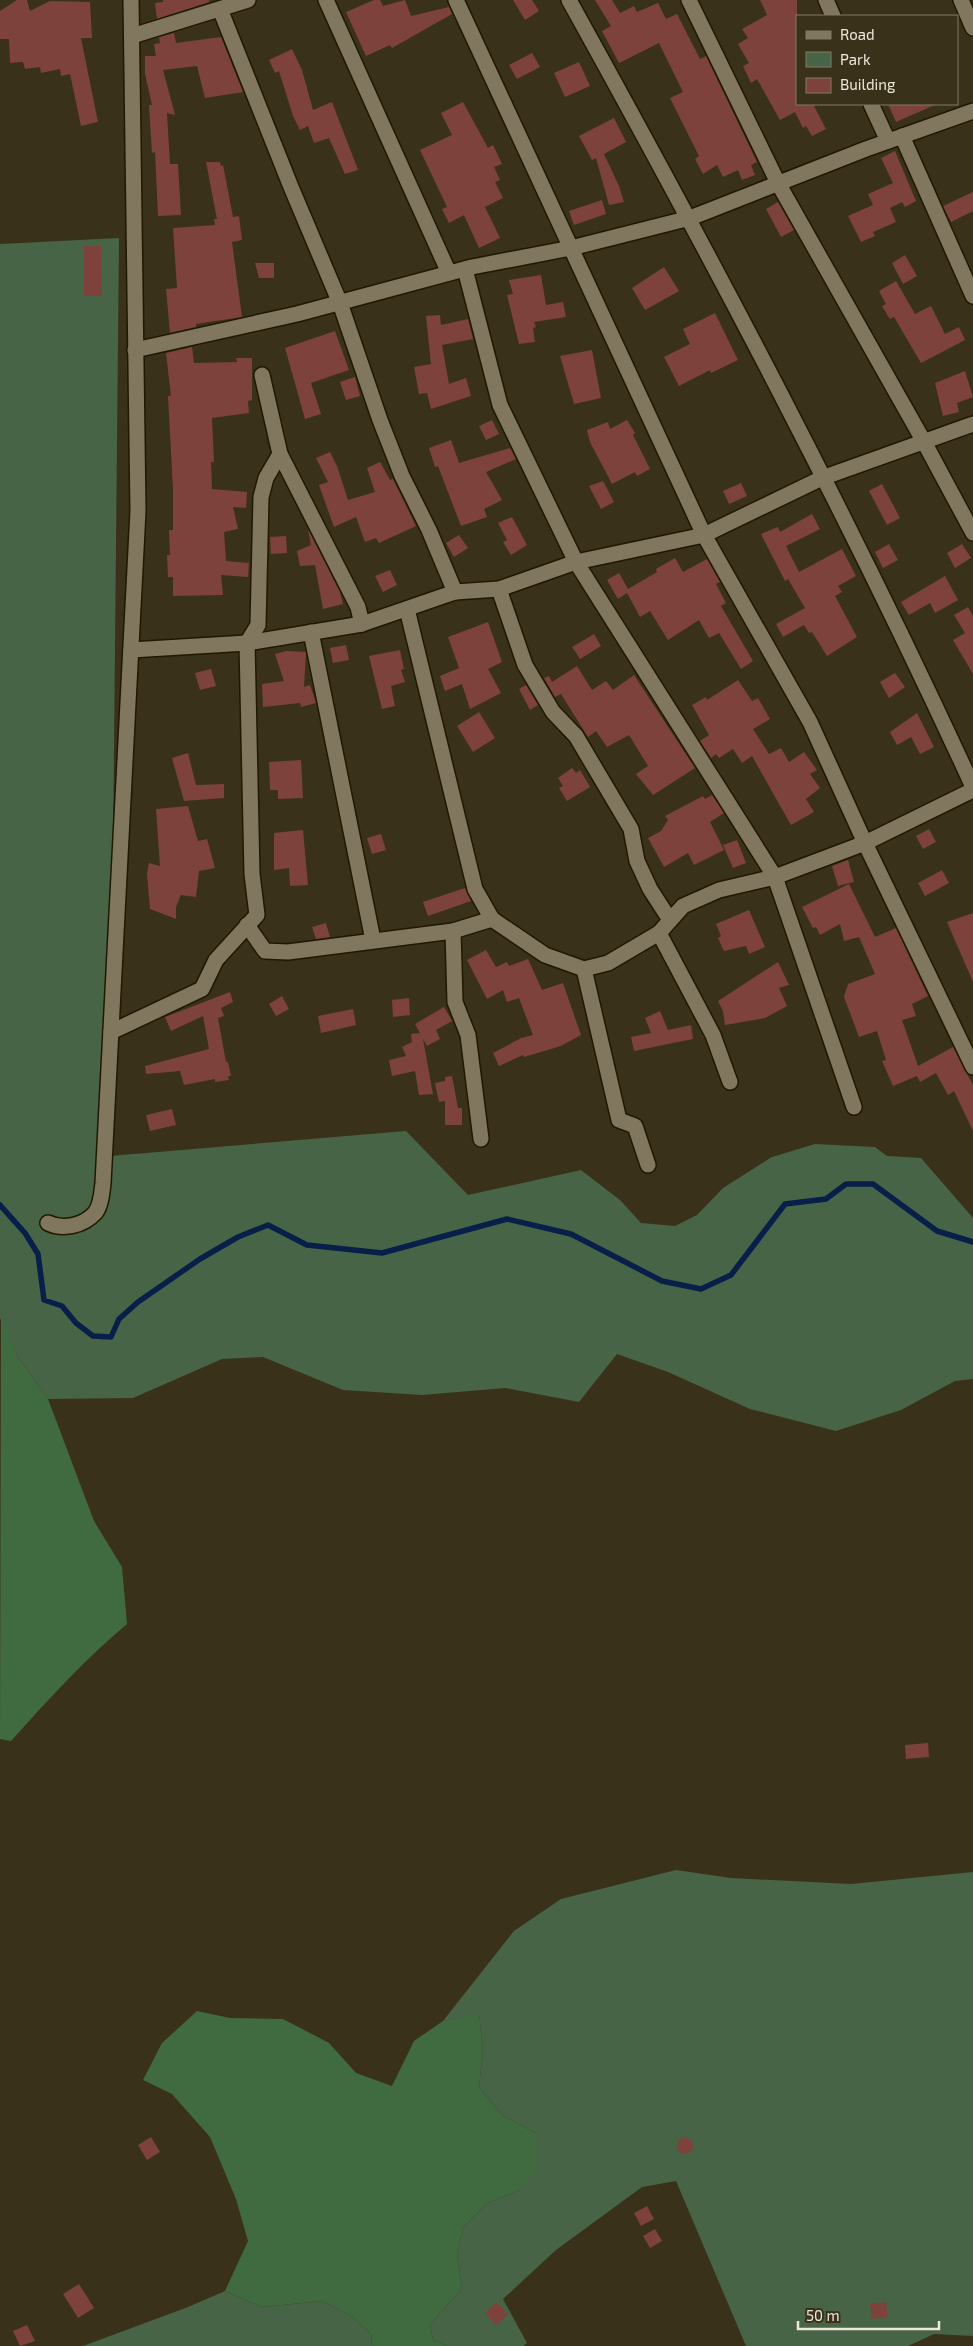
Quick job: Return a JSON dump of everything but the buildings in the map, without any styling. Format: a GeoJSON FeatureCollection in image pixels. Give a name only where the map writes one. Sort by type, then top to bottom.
{"type":"FeatureCollection","features":[{"type":"Feature","properties":{"kind":"street"},"geometry":{"type":"LineString","coordinates":[[48,1223],[57,1228],[70,1227],[95,1213],[101,1200],[138,511],[131,0]]}},
{"type":"Feature","properties":{"kind":"street"},"geometry":{"type":"LineString","coordinates":[[132,36],[248,0]]}},
{"type":"Feature","properties":{"kind":"street"},"geometry":{"type":"LineString","coordinates":[[326,0],[449,273]]}},
{"type":"Feature","properties":{"kind":"street"},"geometry":{"type":"LineString","coordinates":[[456,0],[704,535],[810,722],[865,843],[973,1067]]}},
{"type":"Feature","properties":{"kind":"street"},"geometry":{"type":"LineString","coordinates":[[407,609],[475,890],[492,919],[545,955],[584,970],[608,963],[659,933],[682,906],[719,890],[775,877],[865,843],[973,788],[931,696],[690,218],[569,0]]}},
{"type":"Feature","properties":{"kind":"street"},"geometry":{"type":"LineString","coordinates":[[689,0],[778,183],[923,440],[973,533]]}},
{"type":"Feature","properties":{"kind":"street"},"geometry":{"type":"LineString","coordinates":[[826,0],[833,15]]}},
{"type":"Feature","properties":{"kind":"street"},"geometry":{"type":"LineString","coordinates":[[962,0],[973,28]]}},
{"type":"Feature","properties":{"kind":"street"},"geometry":{"type":"LineString","coordinates":[[220,9],[291,187],[340,302],[380,420],[402,476],[429,530],[455,592]]}},
{"type":"Feature","properties":{"kind":"street"},"geometry":{"type":"LineString","coordinates":[[872,105],[895,139],[973,296]]}},
{"type":"Feature","properties":{"kind":"street"},"geometry":{"type":"LineString","coordinates":[[135,350],[340,302],[465,269],[570,248],[690,218],[778,183],[973,111]]}},
{"type":"Feature","properties":{"kind":"street"},"geometry":{"type":"LineString","coordinates":[[465,269],[500,405],[576,562],[775,877],[854,1107]]}},
{"type":"Feature","properties":{"kind":"street"},"geometry":{"type":"LineString","coordinates":[[262,375],[280,454],[358,607],[362,624]]}},
{"type":"Feature","properties":{"kind":"street"},"geometry":{"type":"LineString","coordinates":[[131,650],[247,642],[362,624],[455,592],[499,589],[576,562],[704,535],[822,478],[923,440],[973,424]]}},
{"type":"Feature","properties":{"kind":"street"},"geometry":{"type":"LineString","coordinates":[[111,1032],[202,989],[216,960],[257,914],[252,865],[247,642],[258,625],[261,496],[266,478],[280,454]]}},
{"type":"Feature","properties":{"kind":"street"},"geometry":{"type":"LineString","coordinates":[[499,589],[525,665],[553,712],[576,736],[631,829],[637,861],[650,889],[670,920]]}},
{"type":"Feature","properties":{"kind":"street"},"geometry":{"type":"LineString","coordinates":[[311,632],[373,940]]}},
{"type":"Feature","properties":{"kind":"street"},"geometry":{"type":"LineString","coordinates":[[247,926],[265,951],[288,952],[350,946],[373,940],[453,931],[492,919]]}},
{"type":"Feature","properties":{"kind":"street"},"geometry":{"type":"LineString","coordinates":[[453,931],[455,1002],[468,1035],[481,1139]]}},
{"type":"Feature","properties":{"kind":"street"},"geometry":{"type":"LineString","coordinates":[[659,933],[713,1035],[730,1082]]}},
{"type":"Feature","properties":{"kind":"street"},"geometry":{"type":"LineString","coordinates":[[584,970],[618,1120],[635,1126],[648,1165]]}},
{"type":"Feature","properties":{"kind":"green space"},"geometry":{"type":"Polygon","coordinates":[[[119,238],[110,1156],[406,1131],[468,1195],[581,1170],[620,1200],[641,1223],[675,1226],[697,1215],[723,1188],[772,1157],[815,1144],[875,1147],[887,1156],[921,1158],[973,1218],[973,1379],[955,1381],[901,1410],[836,1431],[750,1409],[668,1372],[617,1354],[579,1402],[505,1388],[422,1395],[343,1390],[263,1357],[222,1359],[133,1398],[48,1399],[18,1357],[0,1318],[0,244],[119,238]]]}},
{"type":"Feature","properties":{"kind":"green space"},"geometry":{"type":"Polygon","coordinates":[[[1,1317],[18,1357],[48,1399],[94,1521],[122,1567],[127,1624],[111,1637],[53,1695],[11,1741],[0,1739],[1,1317]]]}},
{"type":"Feature","properties":{"kind":"green space"},"geometry":{"type":"Polygon","coordinates":[[[676,1870],[731,1878],[851,1884],[973,1872],[973,2336],[934,2334],[908,2346],[746,2346],[676,2181],[642,2187],[556,2250],[503,2299],[527,2343],[523,2346],[448,2346],[433,2340],[430,2324],[462,2289],[457,2255],[463,2227],[487,2203],[518,2191],[536,2133],[502,2115],[479,2087],[483,2050],[479,2014],[443,2021],[514,1931],[561,1899],[676,1870]]]}},
{"type":"Feature","properties":{"kind":"green space"},"geometry":{"type":"Polygon","coordinates":[[[197,2011],[230,2018],[283,2019],[329,2043],[356,2073],[392,2086],[414,2041],[443,2021],[479,2013],[483,2050],[479,2087],[502,2115],[536,2133],[536,2168],[518,2191],[487,2203],[463,2227],[457,2255],[462,2289],[430,2324],[433,2340],[448,2346],[372,2346],[371,2334],[353,2317],[322,2301],[262,2307],[225,2291],[248,2241],[236,2199],[210,2137],[172,2094],[143,2080],[162,2043],[197,2011]]]}},
{"type":"Feature","properties":{"kind":"green space"},"geometry":{"type":"Polygon","coordinates":[[[225,2291],[262,2307],[322,2301],[353,2317],[371,2334],[372,2346],[83,2346],[188,2307],[225,2291]]]}},
{"type":"Feature","properties":{"kind":"waterway"},"geometry":{"type":"LineString","coordinates":[[0,1205],[25,1233],[38,1254],[44,1300],[62,1306],[76,1323],[93,1336],[111,1337],[119,1319],[138,1302],[200,1259],[238,1237],[268,1225],[307,1245],[382,1253],[507,1219],[571,1234],[662,1281],[701,1289],[731,1275],[785,1204],[826,1199],[846,1184],[873,1184],[937,1231],[973,1242]]}}]}
